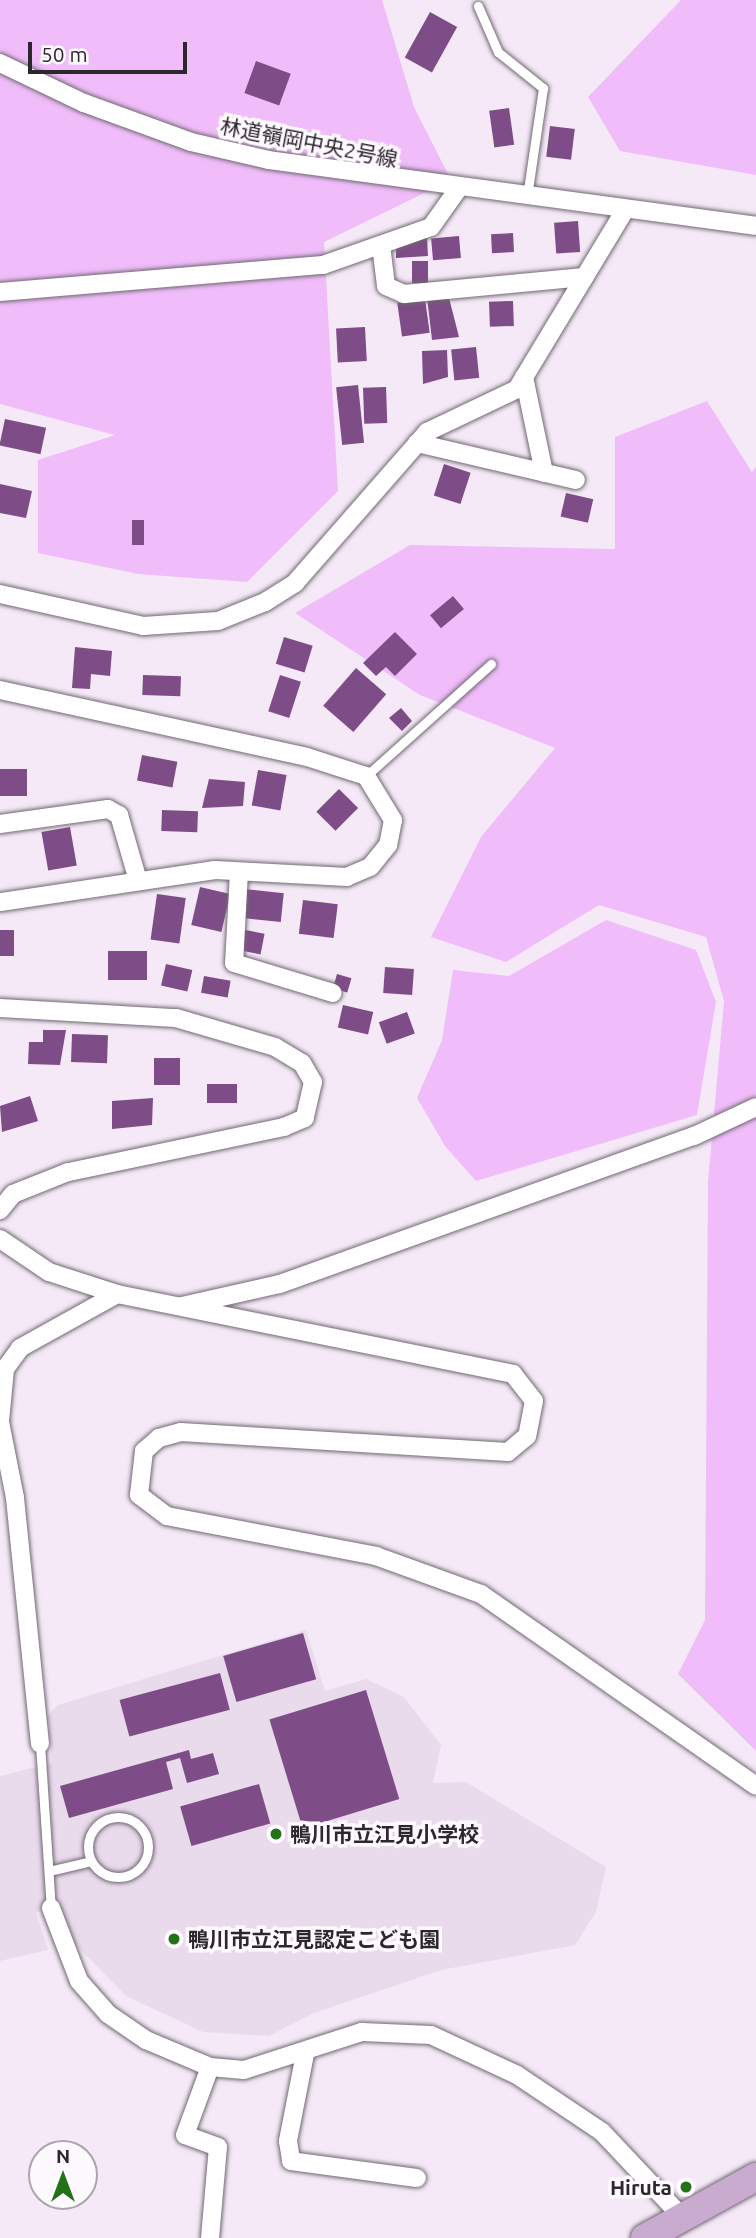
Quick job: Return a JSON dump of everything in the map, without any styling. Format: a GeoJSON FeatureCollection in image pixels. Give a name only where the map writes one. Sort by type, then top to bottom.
{"type":"FeatureCollection","features":[{"type":"Feature","properties":{"kind":"main road"},"geometry":{"type":"LineString","coordinates":[[665,2230],[756,2178]]}},
{"type":"Feature","properties":{"kind":"street","name":"林道嶺岡中央2号線"},"geometry":{"type":"LineString","coordinates":[[0,62],[83,103],[191,142],[458,189],[756,226]]}},
{"type":"Feature","properties":{"kind":"street"},"geometry":{"type":"LineString","coordinates":[[0,292],[323,265],[431,227],[458,189]]}},
{"type":"Feature","properties":{"kind":"street"},"geometry":{"type":"LineString","coordinates":[[0,594],[143,626],[218,621],[295,583],[427,432],[517,390],[625,210]]}},
{"type":"Feature","properties":{"kind":"street"},"geometry":{"type":"LineString","coordinates":[[381,245],[386,286],[404,294],[584,276]]}},
{"type":"Feature","properties":{"kind":"street"},"geometry":{"type":"LineString","coordinates":[[524,377],[544,473]]}},
{"type":"Feature","properties":{"kind":"street"},"geometry":{"type":"LineString","coordinates":[[417,443],[576,480]]}},
{"type":"Feature","properties":{"kind":"street"},"geometry":{"type":"LineString","coordinates":[[0,690],[307,757],[366,776],[393,820],[388,845],[370,867],[326,879],[239,872],[137,877],[0,902]]}},
{"type":"Feature","properties":{"kind":"street"},"geometry":{"type":"LineString","coordinates":[[0,824],[108,809],[119,815],[137,877]]}},
{"type":"Feature","properties":{"kind":"street"},"geometry":{"type":"LineString","coordinates":[[239,872],[234,963],[333,993]]}},
{"type":"Feature","properties":{"kind":"street"},"geometry":{"type":"LineString","coordinates":[[0,1008],[176,1018],[275,1047],[302,1063],[313,1082],[304,1118],[284,1127],[68,1172],[13,1194],[0,1210]]}},
{"type":"Feature","properties":{"kind":"street"},"geometry":{"type":"LineString","coordinates":[[175,1307],[280,1284],[694,1136],[756,1107]]}},
{"type":"Feature","properties":{"kind":"street"},"geometry":{"type":"LineString","coordinates":[[0,1239],[49,1272],[117,1294],[513,1374],[529,1388],[532,1418],[527,1436],[508,1452],[181,1432],[159,1438],[144,1451],[139,1496],[167,1516],[376,1556],[481,1594],[756,1786]]}},
{"type":"Feature","properties":{"kind":"street"},"geometry":{"type":"LineString","coordinates":[[40,1744],[15,1498],[0,1421],[5,1370],[20,1348],[117,1294]]}},
{"type":"Feature","properties":{"kind":"street"},"geometry":{"type":"LineString","coordinates":[[51,1908],[67,1962],[108,2014],[146,2040],[210,2067],[244,2070],[305,2054],[374,2030],[410,2030],[449,2041],[517,2075],[602,2133],[665,2230]]}},
{"type":"Feature","properties":{"kind":"street"},"geometry":{"type":"LineString","coordinates":[[305,2054],[288,2141],[291,2161],[417,2178]]}},
{"type":"Feature","properties":{"kind":"street"},"geometry":{"type":"LineString","coordinates":[[209,2238],[218,2147],[185,2135],[210,2067]]}},
{"type":"Feature","properties":{"kind":"lane"},"geometry":{"type":"LineString","coordinates":[[478,6],[498,52],[543,88],[526,198]]}},
{"type":"Feature","properties":{"kind":"lane"},"geometry":{"type":"LineString","coordinates":[[366,776],[491,664]]}},
{"type":"Feature","properties":{"kind":"lane"},"geometry":{"type":"LineString","coordinates":[[40,1744],[51,1908]]}},
{"type":"Feature","properties":{"kind":"lane"},"geometry":{"type":"LineString","coordinates":[[124,1817],[143,1830],[146,1857],[131,1874],[108,1875],[91,1861],[88,1842],[100,1822],[124,1817]]}},
{"type":"Feature","properties":{"kind":"lane"},"geometry":{"type":"LineString","coordinates":[[49,1871],[91,1861]]}},
{"type":"Feature","properties":{"kind":"shaded area"},"geometry":{"type":"Polygon","coordinates":[[[0,0],[382,0],[414,107],[451,180],[324,242],[338,491],[247,582],[138,574],[38,553],[38,460],[115,435],[0,404],[0,0]]]}},
{"type":"Feature","properties":{"kind":"shaded area"},"geometry":{"type":"Polygon","coordinates":[[[681,0],[756,0],[756,175],[620,151],[588,97],[681,0]]]}},
{"type":"Feature","properties":{"kind":"shaded area"},"geometry":{"type":"Polygon","coordinates":[[[707,401],[752,472],[756,467],[756,1751],[678,1674],[705,1620],[708,1182],[724,1001],[706,937],[599,905],[506,962],[431,937],[481,837],[555,748],[420,695],[295,613],[410,545],[615,549],[615,437],[707,401]]]}},
{"type":"Feature","properties":{"kind":"shaded area"},"geometry":{"type":"Polygon","coordinates":[[[606,920],[696,950],[716,1002],[697,1115],[476,1181],[445,1146],[417,1098],[442,1040],[453,970],[509,976],[606,920]]]}},
{"type":"Feature","properties":{"kind":"shaded area","name":"鴨川市立江見小学校"},"geometry":{"type":"Polygon","coordinates":[[[306,1630],[325,1691],[366,1679],[404,1697],[441,1745],[433,1783],[466,1782],[606,1867],[596,1912],[575,1945],[441,1970],[314,2013],[269,2036],[203,2032],[126,1996],[68,1937],[61,1908],[36,1912],[48,1950],[0,1961],[0,1776],[52,1763],[48,1715],[58,1705],[306,1630]]]}},
{"type":"Feature","properties":{"kind":"building"},"geometry":{"type":"Polygon","coordinates":[[[430,12],[457,27],[432,73],[405,57],[430,12]]]}},
{"type":"Feature","properties":{"kind":"building"},"geometry":{"type":"Polygon","coordinates":[[[256,61],[291,74],[279,106],[244,93],[256,61]]]}},
{"type":"Feature","properties":{"kind":"building"},"geometry":{"type":"Polygon","coordinates":[[[509,108],[514,145],[494,147],[489,111],[509,108]]]}},
{"type":"Feature","properties":{"kind":"building"},"geometry":{"type":"Polygon","coordinates":[[[550,126],[575,129],[571,160],[546,157],[550,126]]]}},
{"type":"Feature","properties":{"kind":"building"},"geometry":{"type":"Polygon","coordinates":[[[578,221],[580,252],[556,254],[554,223],[578,221]]]}},
{"type":"Feature","properties":{"kind":"building"},"geometry":{"type":"Polygon","coordinates":[[[513,233],[514,252],[492,253],[491,234],[513,233]]]}},
{"type":"Feature","properties":{"kind":"building"},"geometry":{"type":"Polygon","coordinates":[[[459,236],[461,258],[433,260],[431,238],[459,236]]]}},
{"type":"Feature","properties":{"kind":"building"},"geometry":{"type":"Polygon","coordinates":[[[427,237],[428,256],[396,258],[396,243],[427,237]]]}},
{"type":"Feature","properties":{"kind":"building"},"geometry":{"type":"Polygon","coordinates":[[[412,261],[428,261],[428,283],[412,283],[412,261]]]}},
{"type":"Feature","properties":{"kind":"building"},"geometry":{"type":"Polygon","coordinates":[[[448,294],[459,337],[432,340],[427,297],[448,294]]]}},
{"type":"Feature","properties":{"kind":"building"},"geometry":{"type":"Polygon","coordinates":[[[425,299],[430,333],[402,337],[397,303],[425,299]]]}},
{"type":"Feature","properties":{"kind":"building"},"geometry":{"type":"Polygon","coordinates":[[[513,301],[514,326],[490,327],[489,302],[513,301]]]}},
{"type":"Feature","properties":{"kind":"building"},"geometry":{"type":"Polygon","coordinates":[[[365,327],[367,361],[338,362],[336,329],[365,327]]]}},
{"type":"Feature","properties":{"kind":"building"},"geometry":{"type":"Polygon","coordinates":[[[476,347],[479,378],[454,380],[451,350],[476,347]]]}},
{"type":"Feature","properties":{"kind":"building"},"geometry":{"type":"Polygon","coordinates":[[[447,350],[448,377],[423,384],[422,351],[447,350]]]}},
{"type":"Feature","properties":{"kind":"building"},"geometry":{"type":"Polygon","coordinates":[[[358,385],[364,443],[342,445],[336,387],[358,385]]]}},
{"type":"Feature","properties":{"kind":"building"},"geometry":{"type":"Polygon","coordinates":[[[386,387],[387,423],[364,424],[363,388],[386,387]]]}},
{"type":"Feature","properties":{"kind":"building"},"geometry":{"type":"Polygon","coordinates":[[[5,419],[46,428],[40,454],[0,446],[5,419]]]}},
{"type":"Feature","properties":{"kind":"building"},"geometry":{"type":"Polygon","coordinates":[[[444,464],[471,473],[460,504],[434,495],[444,464]]]}},
{"type":"Feature","properties":{"kind":"building"},"geometry":{"type":"Polygon","coordinates":[[[0,484],[32,491],[26,518],[0,513],[0,484]]]}},
{"type":"Feature","properties":{"kind":"building"},"geometry":{"type":"Polygon","coordinates":[[[566,493],[593,499],[588,523],[561,516],[566,493]]]}},
{"type":"Feature","properties":{"kind":"building"},"geometry":{"type":"Polygon","coordinates":[[[132,520],[144,520],[144,545],[132,545],[132,520]]]}},
{"type":"Feature","properties":{"kind":"building"},"geometry":{"type":"Polygon","coordinates":[[[453,596],[464,609],[441,628],[430,615],[453,596]]]}},
{"type":"Feature","properties":{"kind":"building"},"geometry":{"type":"Polygon","coordinates":[[[395,632],[417,654],[395,676],[386,667],[376,676],[363,663],[395,632]]]}},
{"type":"Feature","properties":{"kind":"building"},"geometry":{"type":"Polygon","coordinates":[[[284,637],[313,646],[305,673],[276,664],[284,637]]]}},
{"type":"Feature","properties":{"kind":"building"},"geometry":{"type":"Polygon","coordinates":[[[75,647],[112,651],[110,676],[91,674],[90,689],[72,688],[75,647]]]}},
{"type":"Feature","properties":{"kind":"building"},"geometry":{"type":"Polygon","coordinates":[[[356,668],[386,694],[353,732],[323,706],[356,668]]]}},
{"type":"Feature","properties":{"kind":"building"},"geometry":{"type":"Polygon","coordinates":[[[143,675],[181,676],[180,696],[142,695],[143,675]]]}},
{"type":"Feature","properties":{"kind":"building"},"geometry":{"type":"Polygon","coordinates":[[[280,675],[301,682],[289,718],[268,711],[280,675]]]}},
{"type":"Feature","properties":{"kind":"building"},"geometry":{"type":"Polygon","coordinates":[[[401,708],[412,721],[402,731],[389,718],[401,708]]]}},
{"type":"Feature","properties":{"kind":"building"},"geometry":{"type":"Polygon","coordinates":[[[142,755],[177,762],[172,787],[137,781],[142,755]]]}},
{"type":"Feature","properties":{"kind":"building"},"geometry":{"type":"Polygon","coordinates":[[[0,769],[27,769],[27,796],[0,796],[0,769]]]}},
{"type":"Feature","properties":{"kind":"building"},"geometry":{"type":"Polygon","coordinates":[[[258,770],[287,775],[280,810],[252,805],[258,770]]]}},
{"type":"Feature","properties":{"kind":"building"},"geometry":{"type":"Polygon","coordinates":[[[209,779],[245,782],[243,806],[202,808],[209,779]]]}},
{"type":"Feature","properties":{"kind":"building"},"geometry":{"type":"Polygon","coordinates":[[[339,789],[358,808],[335,831],[316,812],[339,789]]]}},
{"type":"Feature","properties":{"kind":"building"},"geometry":{"type":"Polygon","coordinates":[[[162,810],[198,811],[197,832],[161,831],[162,810]]]}},
{"type":"Feature","properties":{"kind":"building"},"geometry":{"type":"Polygon","coordinates":[[[70,827],[77,865],[48,870],[41,832],[70,827]]]}},
{"type":"Feature","properties":{"kind":"building"},"geometry":{"type":"Polygon","coordinates":[[[200,887],[230,894],[221,932],[191,925],[200,887]]]}},
{"type":"Feature","properties":{"kind":"building"},"geometry":{"type":"Polygon","coordinates":[[[244,889],[284,893],[281,922],[241,918],[244,889]]]}},
{"type":"Feature","properties":{"kind":"building"},"geometry":{"type":"Polygon","coordinates":[[[157,894],[186,898],[179,944],[151,940],[157,894]]]}},
{"type":"Feature","properties":{"kind":"building"},"geometry":{"type":"Polygon","coordinates":[[[303,900],[338,904],[334,938],[299,934],[303,900]]]}},
{"type":"Feature","properties":{"kind":"building"},"geometry":{"type":"Polygon","coordinates":[[[240,929],[265,934],[261,954],[236,950],[240,929]]]}},
{"type":"Feature","properties":{"kind":"building"},"geometry":{"type":"Polygon","coordinates":[[[0,930],[14,930],[14,956],[0,956],[0,930]]]}},
{"type":"Feature","properties":{"kind":"building"},"geometry":{"type":"Polygon","coordinates":[[[108,951],[147,951],[147,980],[108,980],[108,951]]]}},
{"type":"Feature","properties":{"kind":"building"},"geometry":{"type":"Polygon","coordinates":[[[166,964],[192,970],[187,992],[161,985],[166,964]]]}},
{"type":"Feature","properties":{"kind":"building"},"geometry":{"type":"Polygon","coordinates":[[[385,967],[414,969],[412,995],[383,993],[385,967]]]}},
{"type":"Feature","properties":{"kind":"building"},"geometry":{"type":"Polygon","coordinates":[[[337,974],[351,978],[347,993],[333,988],[337,974]]]}},
{"type":"Feature","properties":{"kind":"building"},"geometry":{"type":"Polygon","coordinates":[[[204,976],[231,981],[228,997],[201,993],[204,976]]]}},
{"type":"Feature","properties":{"kind":"building"},"geometry":{"type":"Polygon","coordinates":[[[343,1005],[373,1012],[368,1034],[338,1027],[343,1005]]]}},
{"type":"Feature","properties":{"kind":"building"},"geometry":{"type":"Polygon","coordinates":[[[407,1012],[415,1034],[387,1044],[379,1022],[407,1012]]]}},
{"type":"Feature","properties":{"kind":"building"},"geometry":{"type":"Polygon","coordinates":[[[43,1030],[66,1030],[60,1065],[28,1064],[29,1042],[43,1042],[43,1030]]]}},
{"type":"Feature","properties":{"kind":"building"},"geometry":{"type":"Polygon","coordinates":[[[72,1034],[108,1035],[107,1063],[71,1062],[72,1034]]]}},
{"type":"Feature","properties":{"kind":"building"},"geometry":{"type":"Polygon","coordinates":[[[154,1058],[180,1058],[180,1085],[154,1085],[154,1058]]]}},
{"type":"Feature","properties":{"kind":"building"},"geometry":{"type":"Polygon","coordinates":[[[207,1084],[237,1084],[237,1103],[207,1103],[207,1084]]]}},
{"type":"Feature","properties":{"kind":"building"},"geometry":{"type":"Polygon","coordinates":[[[30,1096],[38,1121],[2,1132],[0,1106],[30,1096]]]}},
{"type":"Feature","properties":{"kind":"building"},"geometry":{"type":"Polygon","coordinates":[[[153,1098],[152,1125],[112,1129],[112,1101],[153,1098]]]}},
{"type":"Feature","properties":{"kind":"building"},"geometry":{"type":"Polygon","coordinates":[[[303,1633],[316,1679],[236,1702],[223,1656],[303,1633]]]}},
{"type":"Feature","properties":{"kind":"building"},"geometry":{"type":"Polygon","coordinates":[[[220,1673],[230,1710],[129,1737],[120,1700],[220,1673]]]}},
{"type":"Feature","properties":{"kind":"building"},"geometry":{"type":"Polygon","coordinates":[[[366,1690],[399,1799],[303,1829],[269,1720],[366,1690]]]}},
{"type":"Feature","properties":{"kind":"building"},"geometry":{"type":"Polygon","coordinates":[[[189,1750],[191,1759],[213,1753],[219,1774],[187,1783],[180,1758],[166,1762],[173,1789],[69,1818],[60,1786],[189,1750]]]}},
{"type":"Feature","properties":{"kind":"building"},"geometry":{"type":"Polygon","coordinates":[[[259,1784],[270,1823],[191,1846],[180,1807],[259,1784]]]}},
{"type":"Feature","properties":{"kind":"place","name":"鴨川市立江見小学校"},"geometry":{"type":"Point","coordinates":[276,1834]}},
{"type":"Feature","properties":{"kind":"place","name":"鴨川市立江見認定こども園"},"geometry":{"type":"Point","coordinates":[174,1939]}},
{"type":"Feature","properties":{"kind":"place","name":"Hiruta"},"geometry":{"type":"Point","coordinates":[686,2187]}}]}
